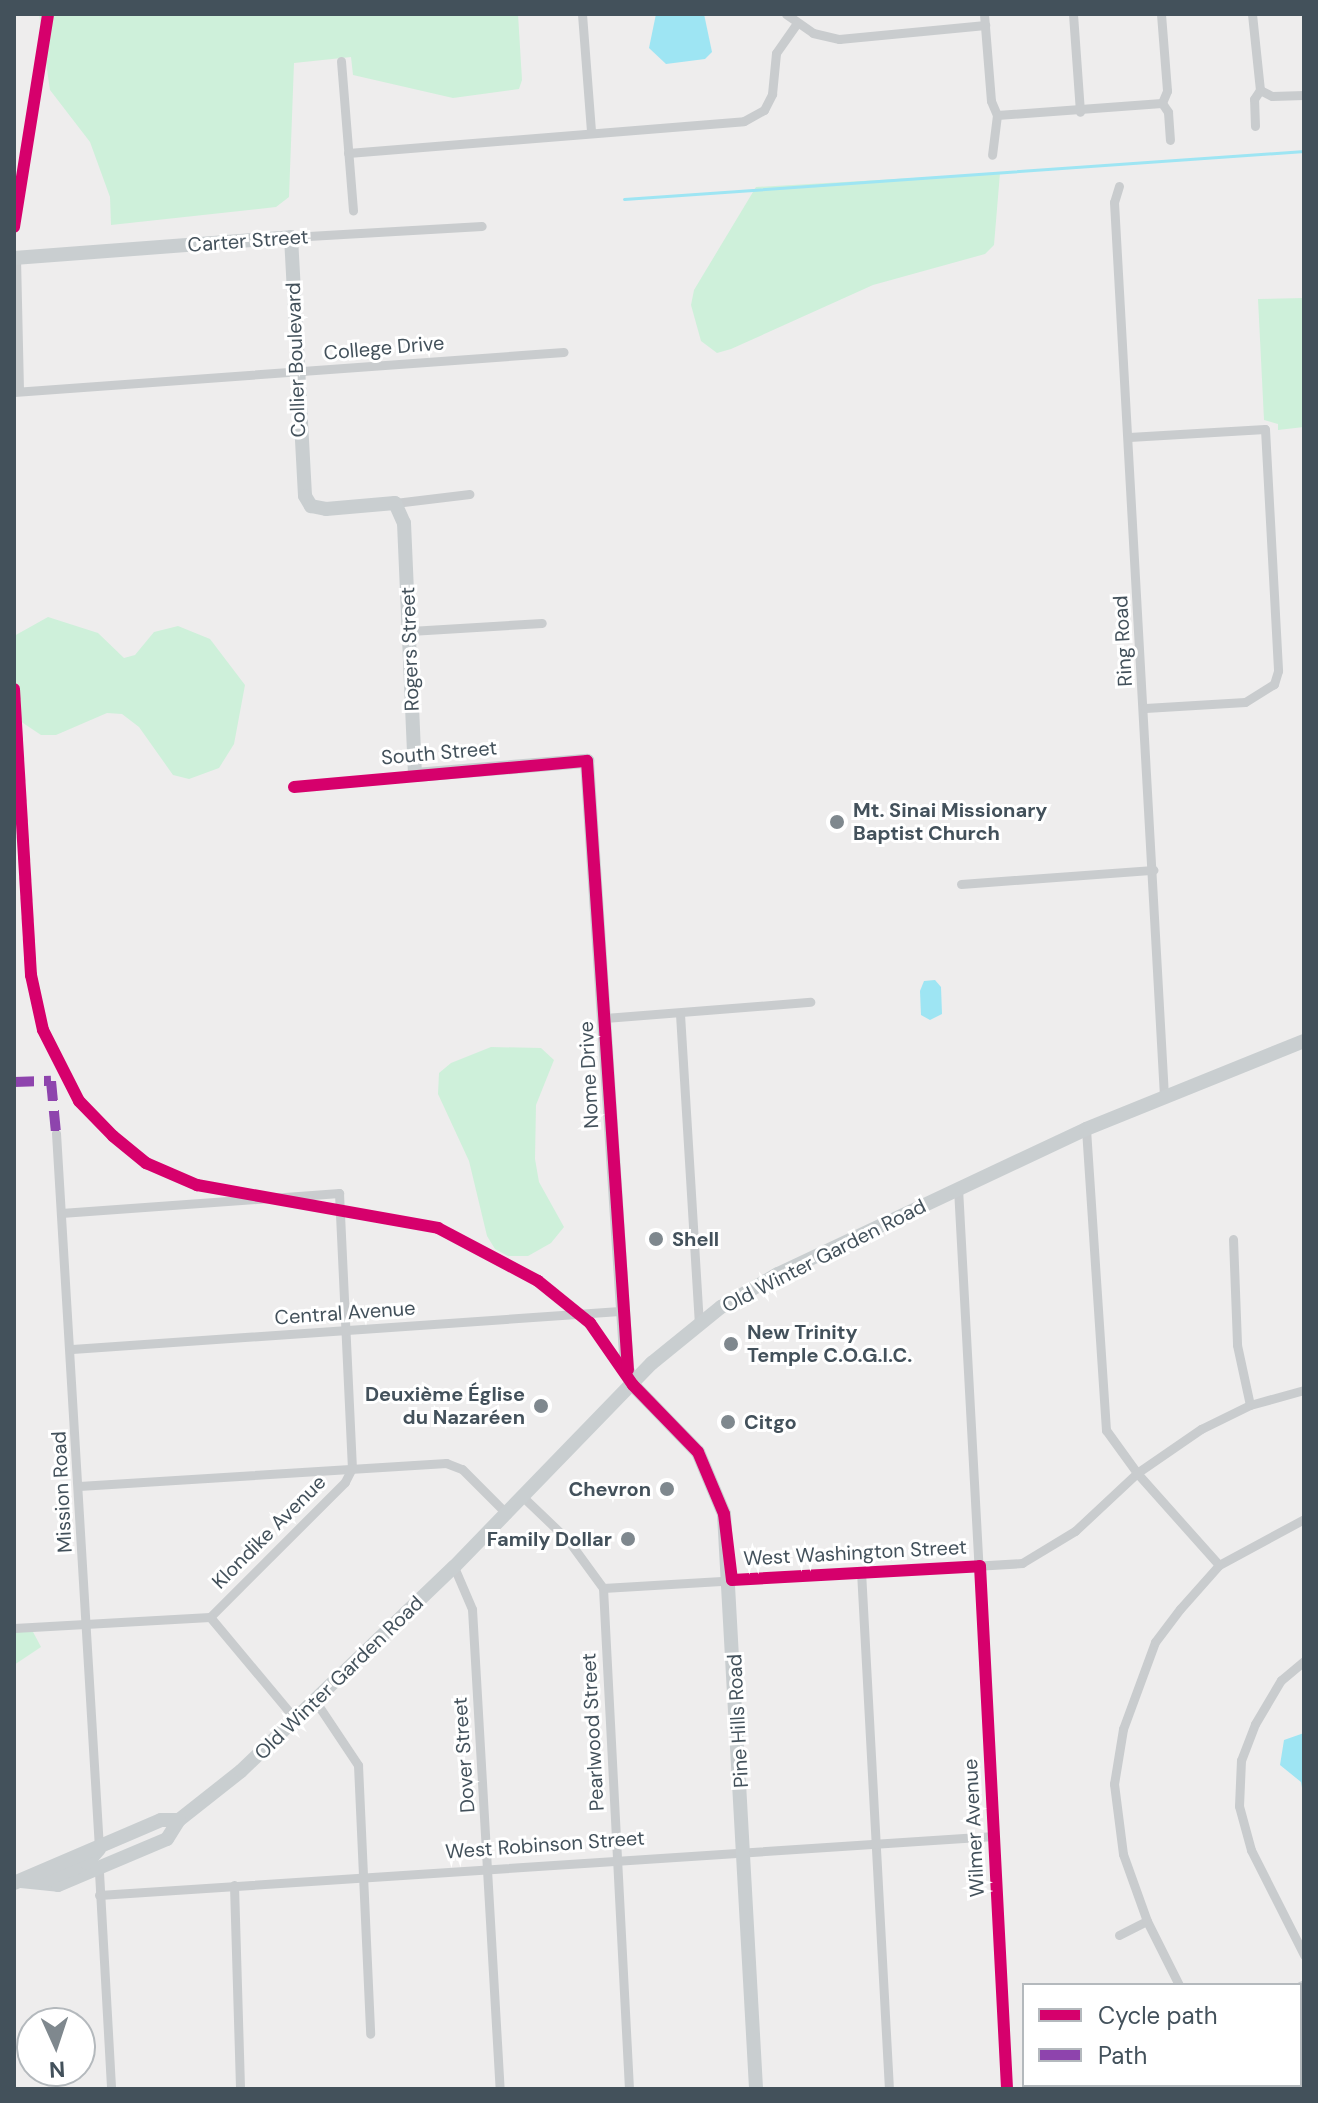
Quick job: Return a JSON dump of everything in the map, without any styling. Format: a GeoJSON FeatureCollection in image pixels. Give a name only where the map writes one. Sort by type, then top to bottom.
{"type":"FeatureCollection","features":[{"type":"Feature","properties":{"kind":"main road","name":"Carter Street"},"geometry":{"type":"LineString","coordinates":[[15,258],[291,237]]}},
{"type":"Feature","properties":{"kind":"main road","name":"Collier Boulevard"},"geometry":{"type":"LineString","coordinates":[[291,237],[301,482],[311,506],[395,503]]}},
{"type":"Feature","properties":{"kind":"main road","name":"Rogers Street"},"geometry":{"type":"LineString","coordinates":[[395,503],[404,523],[415,775]]}},
{"type":"Feature","properties":{"kind":"main road","name":"South Street"},"geometry":{"type":"LineString","coordinates":[[415,775],[587,761]]}},
{"type":"Feature","properties":{"kind":"main road","name":"Nome Drive"},"geometry":{"type":"LineString","coordinates":[[587,761],[605,1018],[620,1311],[633,1385]]}},
{"type":"Feature","properties":{"kind":"main road","name":"Old Winter Garden Road"},"geometry":{"type":"LineString","coordinates":[[23,1883],[58,1885],[99,1872],[167,1839],[179,1820],[316,1702],[699,1323],[765,1281],[958,1188],[1164,1095],[1304,1041]]}},
{"type":"Feature","properties":{"kind":"main road","name":"Pine Hills Road"},"geometry":{"type":"LineString","coordinates":[[633,1385],[698,1452],[724,1514],[732,1580],[756,2089]]}},
{"type":"Feature","properties":{"kind":"main road","name":"Old Winter Garden Road"},"geometry":{"type":"LineString","coordinates":[[23,1883],[42,1867],[99,1849],[161,1820],[179,1820]]}},
{"type":"Feature","properties":{"kind":"main road"},"geometry":{"type":"LineString","coordinates":[[99,1872],[109,1858],[156,1832],[161,1820]]}},
{"type":"Feature","properties":{"kind":"street"},"geometry":{"type":"LineString","coordinates":[[582,14],[591,131]]}},
{"type":"Feature","properties":{"kind":"street"},"geometry":{"type":"LineString","coordinates":[[786,14],[796,24],[839,39],[985,19],[991,101],[997,115],[992,155]]}},
{"type":"Feature","properties":{"kind":"street"},"geometry":{"type":"LineString","coordinates":[[1073,14],[1080,112]]}},
{"type":"Feature","properties":{"kind":"street"},"geometry":{"type":"LineString","coordinates":[[1161,14],[1167,91],[1162,103],[1170,140]]}},
{"type":"Feature","properties":{"kind":"street"},"geometry":{"type":"LineString","coordinates":[[1252,14],[1260,90],[1254,99],[1255,126]]}},
{"type":"Feature","properties":{"kind":"street"},"geometry":{"type":"LineString","coordinates":[[348,153],[744,121],[764,110],[772,94],[776,53],[796,24]]}},
{"type":"Feature","properties":{"kind":"street"},"geometry":{"type":"LineString","coordinates":[[341,61],[353,211]]}},
{"type":"Feature","properties":{"kind":"street"},"geometry":{"type":"LineString","coordinates":[[1260,90],[1272,96],[1304,95]]}},
{"type":"Feature","properties":{"kind":"street"},"geometry":{"type":"LineString","coordinates":[[997,115],[1080,112],[1162,103]]}},
{"type":"Feature","properties":{"kind":"street","name":"Ring Road"},"geometry":{"type":"LineString","coordinates":[[1119,186],[1114,202],[1145,708],[1164,1095]]}},
{"type":"Feature","properties":{"kind":"street","name":"Carter Street"},"geometry":{"type":"LineString","coordinates":[[291,237],[482,226]]}},
{"type":"Feature","properties":{"kind":"street"},"geometry":{"type":"LineString","coordinates":[[15,258],[17,392]]}},
{"type":"Feature","properties":{"kind":"street","name":"College Drive"},"geometry":{"type":"LineString","coordinates":[[17,392],[564,352]]}},
{"type":"Feature","properties":{"kind":"street"},"geometry":{"type":"LineString","coordinates":[[1129,437],[1265,429],[1278,671],[1268,690],[1245,702],[1145,708]]}},
{"type":"Feature","properties":{"kind":"street"},"geometry":{"type":"LineString","coordinates":[[395,503],[469,494]]}},
{"type":"Feature","properties":{"kind":"street"},"geometry":{"type":"LineString","coordinates":[[410,631],[542,623]]}},
{"type":"Feature","properties":{"kind":"street","name":"South Street"},"geometry":{"type":"LineString","coordinates":[[294,787],[415,775]]}},
{"type":"Feature","properties":{"kind":"street"},"geometry":{"type":"LineString","coordinates":[[961,884],[1153,870]]}},
{"type":"Feature","properties":{"kind":"street"},"geometry":{"type":"LineString","coordinates":[[605,1018],[810,1002]]}},
{"type":"Feature","properties":{"kind":"street"},"geometry":{"type":"LineString","coordinates":[[680,1014],[699,1323]]}},
{"type":"Feature","properties":{"kind":"street"},"geometry":{"type":"LineString","coordinates":[[1086,1129],[1106,1430],[1137,1473],[1219,1565]]}},
{"type":"Feature","properties":{"kind":"street","name":"Mission Road"},"geometry":{"type":"LineString","coordinates":[[56,1133],[89,1623],[99,1849]]}},
{"type":"Feature","properties":{"kind":"street","name":"Wilmer Avenue"},"geometry":{"type":"LineString","coordinates":[[958,1188],[1007,2089]]}},
{"type":"Feature","properties":{"kind":"street","name":"Klondike Avenue"},"geometry":{"type":"LineString","coordinates":[[61,1213],[339,1193],[352,1468],[345,1482],[210,1617],[296,1720]]}},
{"type":"Feature","properties":{"kind":"street"},"geometry":{"type":"LineString","coordinates":[[1233,1239],[1237,1345],[1250,1405]]}},
{"type":"Feature","properties":{"kind":"street","name":"Central Avenue"},"geometry":{"type":"LineString","coordinates":[[72,1349],[620,1311]]}},
{"type":"Feature","properties":{"kind":"street","name":"West Washington Street"},"geometry":{"type":"LineString","coordinates":[[603,1588],[1022,1563],[1049,1551],[1137,1473],[1201,1429],[1250,1405],[1304,1390]]}},
{"type":"Feature","properties":{"kind":"street"},"geometry":{"type":"LineString","coordinates":[[79,1486],[446,1463],[462,1469],[507,1514]]}},
{"type":"Feature","properties":{"kind":"street"},"geometry":{"type":"LineString","coordinates":[[524,1498],[568,1540],[603,1588]]}},
{"type":"Feature","properties":{"kind":"street"},"geometry":{"type":"LineString","coordinates":[[1178,1983],[1147,1921],[1123,1854],[1114,1784],[1123,1729],[1155,1642],[1219,1565],[1304,1519]]}},
{"type":"Feature","properties":{"kind":"street","name":"Dover Street"},"geometry":{"type":"LineString","coordinates":[[454,1567],[472,1609],[500,2089]]}},
{"type":"Feature","properties":{"kind":"street"},"geometry":{"type":"LineString","coordinates":[[861,1571],[873,1843],[889,2089]]}},
{"type":"Feature","properties":{"kind":"street","name":"Pearlwood Street"},"geometry":{"type":"LineString","coordinates":[[603,1588],[629,2089]]}},
{"type":"Feature","properties":{"kind":"street"},"geometry":{"type":"LineString","coordinates":[[14,1628],[210,1617]]}},
{"type":"Feature","properties":{"kind":"street"},"geometry":{"type":"LineString","coordinates":[[1304,1661],[1281,1680],[1255,1724],[1241,1760],[1239,1806],[1251,1850],[1304,1955]]}},
{"type":"Feature","properties":{"kind":"street"},"geometry":{"type":"LineString","coordinates":[[316,1702],[358,1765],[370,2034]]}},
{"type":"Feature","properties":{"kind":"street","name":"West Robinson Street"},"geometry":{"type":"LineString","coordinates":[[99,1895],[744,1849],[994,1836]]}},
{"type":"Feature","properties":{"kind":"street"},"geometry":{"type":"LineString","coordinates":[[99,1872],[111,2089]]}},
{"type":"Feature","properties":{"kind":"street"},"geometry":{"type":"LineString","coordinates":[[234,1885],[240,2089]]}},
{"type":"Feature","properties":{"kind":"street"},"geometry":{"type":"LineString","coordinates":[[1119,1935],[1147,1921]]}},
{"type":"Feature","properties":{"kind":"green space"},"geometry":{"type":"Polygon","coordinates":[[[39,14],[518,14],[522,80],[519,89],[453,98],[353,75],[351,57],[294,63],[289,197],[276,207],[111,225],[110,197],[90,142],[50,90],[39,14]]]}},
{"type":"Feature","properties":{"kind":"green space"},"geometry":{"type":"Polygon","coordinates":[[[1000,173],[994,245],[985,254],[873,285],[731,349],[717,353],[701,341],[691,305],[694,290],[756,187],[1000,173]]]}},
{"type":"Feature","properties":{"kind":"green space"},"geometry":{"type":"Polygon","coordinates":[[[1304,298],[1304,427],[1278,430],[1278,424],[1264,420],[1258,299],[1304,298]]]}},
{"type":"Feature","properties":{"kind":"green space"},"geometry":{"type":"Polygon","coordinates":[[[48,617],[98,633],[124,658],[135,655],[154,632],[178,626],[210,639],[245,685],[234,744],[219,768],[189,779],[173,775],[139,727],[122,714],[107,713],[56,735],[41,735],[14,717],[14,636],[48,617]]]}},
{"type":"Feature","properties":{"kind":"green space"},"geometry":{"type":"Polygon","coordinates":[[[491,1047],[541,1048],[554,1060],[536,1105],[535,1159],[539,1182],[564,1227],[551,1243],[528,1256],[508,1256],[495,1249],[487,1236],[469,1161],[438,1094],[439,1073],[451,1063],[491,1047]]]}},
{"type":"Feature","properties":{"kind":"green space"},"geometry":{"type":"Polygon","coordinates":[[[14,1624],[32,1630],[41,1647],[14,1665],[14,1624]]]}},
{"type":"Feature","properties":{"kind":"water"},"geometry":{"type":"Polygon","coordinates":[[[656,14],[704,14],[712,52],[705,59],[666,64],[649,48],[656,14]]]}},
{"type":"Feature","properties":{"kind":"water"},"geometry":{"type":"Polygon","coordinates":[[[935,980],[941,987],[942,1014],[930,1020],[921,1015],[920,991],[924,981],[935,980]]]}},
{"type":"Feature","properties":{"kind":"water"},"geometry":{"type":"Polygon","coordinates":[[[1304,1733],[1304,1800],[1301,1782],[1280,1765],[1284,1740],[1304,1733]]]}},
{"type":"Feature","properties":{"kind":"waterway"},"geometry":{"type":"LineString","coordinates":[[624,199],[1304,151]]}},
{"type":"Feature","properties":{"kind":"marked path"},"geometry":{"type":"LineString","coordinates":[[14,1082],[51,1081],[56,1133]]}},
{"type":"Feature","properties":{"kind":"cycle path"},"geometry":{"type":"LineString","coordinates":[[14,227],[48,14]]}},
{"type":"Feature","properties":{"kind":"cycle path"},"geometry":{"type":"LineString","coordinates":[[14,689],[31,975],[43,1030],[79,1101],[113,1136],[146,1163],[197,1185],[438,1228],[538,1281],[590,1323],[633,1385],[698,1452],[724,1514],[732,1580],[980,1566],[1007,2089]]}},
{"type":"Feature","properties":{"kind":"cycle path"},"geometry":{"type":"LineString","coordinates":[[294,787],[587,761],[628,1370]]}},
{"type":"Feature","properties":{"kind":"place","name":"Mt. Sinai Missionary Baptist Church"},"geometry":{"type":"Point","coordinates":[837,822]}},
{"type":"Feature","properties":{"kind":"place","name":"Shell"},"geometry":{"type":"Point","coordinates":[656,1239]}},
{"type":"Feature","properties":{"kind":"place","name":"New Trinity Temple C.O.G.I.C."},"geometry":{"type":"Point","coordinates":[731,1344]}},
{"type":"Feature","properties":{"kind":"place","name":"Deuxième Église du Nazaréen"},"geometry":{"type":"Point","coordinates":[541,1406]}},
{"type":"Feature","properties":{"kind":"place","name":"Citgo"},"geometry":{"type":"Point","coordinates":[728,1422]}},
{"type":"Feature","properties":{"kind":"place","name":"Chevron"},"geometry":{"type":"Point","coordinates":[667,1489]}},
{"type":"Feature","properties":{"kind":"place","name":"Family Dollar"},"geometry":{"type":"Point","coordinates":[628,1539]}}]}
